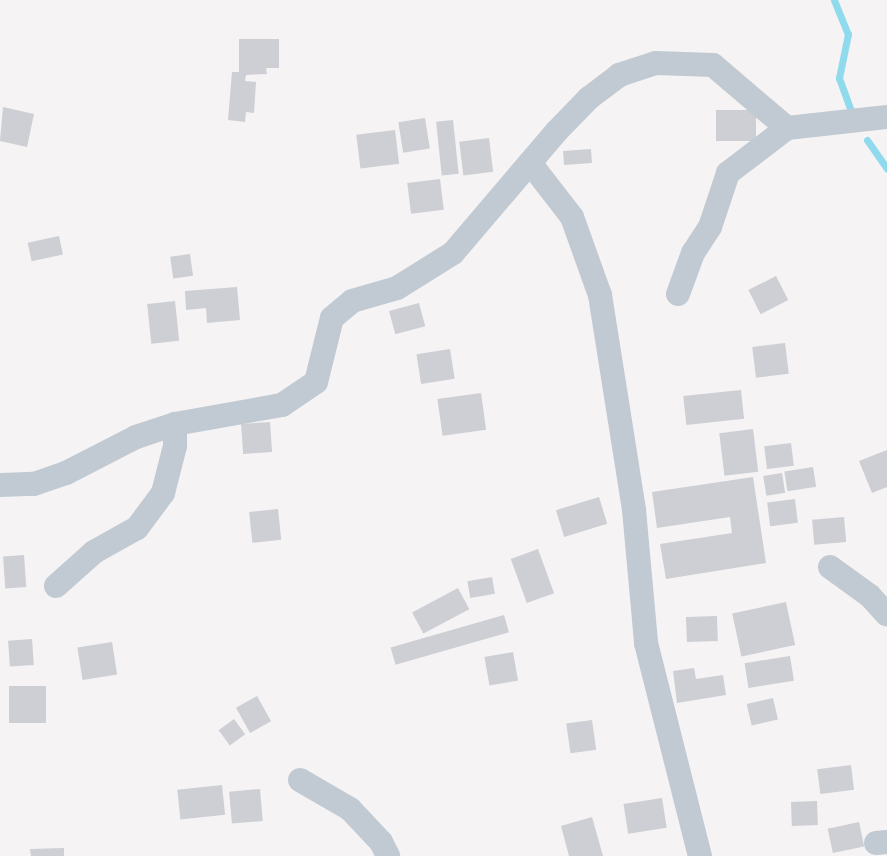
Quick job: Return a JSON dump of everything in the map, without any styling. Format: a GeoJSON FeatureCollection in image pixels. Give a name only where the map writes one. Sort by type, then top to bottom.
{"type":"FeatureCollection","features":[{"type":"Feature","properties":{"kind":"street"},"geometry":{"type":"LineString","coordinates":[[0,485],[34,484],[66,473],[136,437],[175,423],[282,405],[316,382],[332,318],[352,300],[397,288],[453,253],[557,131],[590,98],[619,75],[656,63],[713,65],[787,128]]}},
{"type":"Feature","properties":{"kind":"street"},"geometry":{"type":"LineString","coordinates":[[678,294],[693,253],[710,227],[728,173],[787,128],[887,117]]}},
{"type":"Feature","properties":{"kind":"street"},"geometry":{"type":"LineString","coordinates":[[531,164],[572,217],[600,295],[634,510],[646,643],[700,856]]}},
{"type":"Feature","properties":{"kind":"street"},"geometry":{"type":"LineString","coordinates":[[56,586],[94,552],[137,528],[163,493],[175,446],[175,423]]}},
{"type":"Feature","properties":{"kind":"street"},"geometry":{"type":"LineString","coordinates":[[830,567],[870,596],[887,615]]}},
{"type":"Feature","properties":{"kind":"street"},"geometry":{"type":"LineString","coordinates":[[300,780],[350,809],[381,842],[388,856]]}},
{"type":"Feature","properties":{"kind":"building"},"geometry":{"type":"Polygon","coordinates":[[[239,39],[279,39],[279,68],[266,68],[267,74],[246,75],[245,81],[256,82],[254,113],[246,112],[245,122],[228,120],[232,72],[239,72],[239,39]]]}},
{"type":"Feature","properties":{"kind":"building"},"geometry":{"type":"Polygon","coordinates":[[[3,107],[34,114],[27,147],[0,141],[3,107]]]}},
{"type":"Feature","properties":{"kind":"building"},"geometry":{"type":"Polygon","coordinates":[[[716,110],[756,110],[756,141],[716,141],[716,110]]]}},
{"type":"Feature","properties":{"kind":"building"},"geometry":{"type":"Polygon","coordinates":[[[425,118],[430,149],[403,153],[398,122],[425,118]]]}},
{"type":"Feature","properties":{"kind":"building"},"geometry":{"type":"Polygon","coordinates":[[[453,120],[459,174],[442,175],[436,122],[453,120]]]}},
{"type":"Feature","properties":{"kind":"building"},"geometry":{"type":"Polygon","coordinates":[[[395,130],[399,164],[360,168],[356,135],[395,130]]]}},
{"type":"Feature","properties":{"kind":"building"},"geometry":{"type":"Polygon","coordinates":[[[489,138],[493,172],[463,175],[459,142],[489,138]]]}},
{"type":"Feature","properties":{"kind":"building"},"geometry":{"type":"Polygon","coordinates":[[[591,149],[592,163],[564,165],[563,151],[591,149]]]}},
{"type":"Feature","properties":{"kind":"building"},"geometry":{"type":"Polygon","coordinates":[[[440,179],[444,210],[411,214],[407,183],[440,179]]]}},
{"type":"Feature","properties":{"kind":"building"},"geometry":{"type":"Polygon","coordinates":[[[59,236],[63,255],[32,261],[28,243],[59,236]]]}},
{"type":"Feature","properties":{"kind":"building"},"geometry":{"type":"Polygon","coordinates":[[[190,254],[193,276],[173,279],[170,257],[190,254]]]}},
{"type":"Feature","properties":{"kind":"building"},"geometry":{"type":"Polygon","coordinates":[[[776,276],[788,300],[761,314],[748,290],[776,276]]]}},
{"type":"Feature","properties":{"kind":"building"},"geometry":{"type":"Polygon","coordinates":[[[237,287],[240,320],[207,323],[206,308],[186,310],[185,291],[237,287]]]}},
{"type":"Feature","properties":{"kind":"building"},"geometry":{"type":"Polygon","coordinates":[[[175,301],[179,341],[151,344],[147,304],[175,301]]]}},
{"type":"Feature","properties":{"kind":"building"},"geometry":{"type":"Polygon","coordinates":[[[419,303],[425,326],[395,334],[389,311],[419,303]]]}},
{"type":"Feature","properties":{"kind":"building"},"geometry":{"type":"Polygon","coordinates":[[[785,343],[789,374],[756,378],[752,347],[785,343]]]}},
{"type":"Feature","properties":{"kind":"building"},"geometry":{"type":"Polygon","coordinates":[[[450,349],[455,379],[421,384],[416,354],[450,349]]]}},
{"type":"Feature","properties":{"kind":"building"},"geometry":{"type":"Polygon","coordinates":[[[741,390],[744,419],[686,425],[683,396],[741,390]]]}},
{"type":"Feature","properties":{"kind":"building"},"geometry":{"type":"Polygon","coordinates":[[[481,393],[486,430],[443,436],[437,399],[481,393]]]}},
{"type":"Feature","properties":{"kind":"building"},"geometry":{"type":"Polygon","coordinates":[[[270,422],[272,452],[243,454],[241,424],[270,422]]]}},
{"type":"Feature","properties":{"kind":"building"},"geometry":{"type":"Polygon","coordinates":[[[753,429],[758,472],[724,476],[719,433],[753,429]]]}},
{"type":"Feature","properties":{"kind":"building"},"geometry":{"type":"Polygon","coordinates":[[[791,443],[794,466],[767,469],[764,446],[791,443]]]}},
{"type":"Feature","properties":{"kind":"building"},"geometry":{"type":"Polygon","coordinates":[[[887,450],[887,487],[872,493],[859,461],[887,450]]]}},
{"type":"Feature","properties":{"kind":"building"},"geometry":{"type":"Polygon","coordinates":[[[813,467],[816,487],[787,491],[784,472],[813,467]]]}},
{"type":"Feature","properties":{"kind":"building"},"geometry":{"type":"Polygon","coordinates":[[[782,473],[785,493],[766,496],[763,476],[782,473]]]}},
{"type":"Feature","properties":{"kind":"building"},"geometry":{"type":"Polygon","coordinates":[[[753,477],[766,563],[666,579],[660,544],[732,533],[730,517],[657,528],[652,492],[753,477]]]}},
{"type":"Feature","properties":{"kind":"building"},"geometry":{"type":"Polygon","coordinates":[[[599,497],[607,524],[564,537],[556,510],[599,497]]]}},
{"type":"Feature","properties":{"kind":"building"},"geometry":{"type":"Polygon","coordinates":[[[795,499],[798,523],[770,526],[767,502],[795,499]]]}},
{"type":"Feature","properties":{"kind":"building"},"geometry":{"type":"Polygon","coordinates":[[[278,509],[281,540],[252,543],[249,512],[278,509]]]}},
{"type":"Feature","properties":{"kind":"building"},"geometry":{"type":"Polygon","coordinates":[[[844,517],[846,542],[814,545],[812,520],[844,517]]]}},
{"type":"Feature","properties":{"kind":"building"},"geometry":{"type":"Polygon","coordinates":[[[538,549],[554,593],[527,603],[511,559],[538,549]]]}},
{"type":"Feature","properties":{"kind":"building"},"geometry":{"type":"Polygon","coordinates":[[[24,555],[26,587],[5,588],[3,556],[24,555]]]}},
{"type":"Feature","properties":{"kind":"building"},"geometry":{"type":"Polygon","coordinates":[[[492,577],[495,594],[470,598],[467,581],[492,577]]]}},
{"type":"Feature","properties":{"kind":"building"},"geometry":{"type":"Polygon","coordinates":[[[458,588],[469,609],[423,634],[412,612],[458,588]]]}},
{"type":"Feature","properties":{"kind":"building"},"geometry":{"type":"Polygon","coordinates":[[[786,602],[795,645],[741,656],[732,613],[786,602]]]}},
{"type":"Feature","properties":{"kind":"building"},"geometry":{"type":"Polygon","coordinates":[[[504,615],[509,632],[396,665],[391,648],[504,615]]]}},
{"type":"Feature","properties":{"kind":"building"},"geometry":{"type":"Polygon","coordinates":[[[717,616],[718,641],[687,642],[686,617],[717,616]]]}},
{"type":"Feature","properties":{"kind":"building"},"geometry":{"type":"Polygon","coordinates":[[[32,639],[34,665],[10,667],[8,641],[32,639]]]}},
{"type":"Feature","properties":{"kind":"building"},"geometry":{"type":"Polygon","coordinates":[[[112,642],[117,675],[83,680],[77,647],[112,642]]]}},
{"type":"Feature","properties":{"kind":"building"},"geometry":{"type":"Polygon","coordinates":[[[513,652],[518,681],[489,686],[484,657],[513,652]]]}},
{"type":"Feature","properties":{"kind":"building"},"geometry":{"type":"Polygon","coordinates":[[[790,656],[794,681],[748,688],[745,663],[790,656]]]}},
{"type":"Feature","properties":{"kind":"building"},"geometry":{"type":"Polygon","coordinates":[[[694,668],[696,679],[723,675],[726,695],[677,703],[673,671],[694,668]]]}},
{"type":"Feature","properties":{"kind":"building"},"geometry":{"type":"Polygon","coordinates":[[[9,686],[46,686],[46,723],[9,723],[9,686]]]}},
{"type":"Feature","properties":{"kind":"building"},"geometry":{"type":"Polygon","coordinates":[[[257,696],[271,721],[250,733],[236,708],[257,696]]]}},
{"type":"Feature","properties":{"kind":"building"},"geometry":{"type":"Polygon","coordinates":[[[773,698],[778,719],[752,726],[747,704],[773,698]]]}},
{"type":"Feature","properties":{"kind":"building"},"geometry":{"type":"Polygon","coordinates":[[[234,719],[245,734],[230,746],[219,730],[234,719]]]}},
{"type":"Feature","properties":{"kind":"building"},"geometry":{"type":"Polygon","coordinates":[[[592,720],[596,750],[570,753],[566,724],[592,720]]]}},
{"type":"Feature","properties":{"kind":"building"},"geometry":{"type":"Polygon","coordinates":[[[851,765],[854,790],[820,794],[817,769],[851,765]]]}},
{"type":"Feature","properties":{"kind":"building"},"geometry":{"type":"Polygon","coordinates":[[[222,785],[225,815],[180,820],[177,790],[222,785]]]}},
{"type":"Feature","properties":{"kind":"building"},"geometry":{"type":"Polygon","coordinates":[[[260,789],[263,821],[232,824],[229,792],[260,789]]]}},
{"type":"Feature","properties":{"kind":"building"},"geometry":{"type":"Polygon","coordinates":[[[662,798],[667,828],[628,834],[623,804],[662,798]]]}},
{"type":"Feature","properties":{"kind":"building"},"geometry":{"type":"Polygon","coordinates":[[[817,801],[818,825],[792,826],[791,802],[817,801]]]}},
{"type":"Feature","properties":{"kind":"building"},"geometry":{"type":"Polygon","coordinates":[[[592,817],[603,856],[569,856],[561,826],[592,817]]]}},
{"type":"Feature","properties":{"kind":"building"},"geometry":{"type":"Polygon","coordinates":[[[859,822],[864,846],[833,853],[828,829],[859,822]]]}},
{"type":"Feature","properties":{"kind":"building"},"geometry":{"type":"Polygon","coordinates":[[[64,848],[64,856],[31,856],[30,849],[64,848]]]}},
{"type":"Feature","properties":{"kind":"waterway"},"geometry":{"type":"LineString","coordinates":[[834,0],[848,34],[839,78],[850,109]]}},
{"type":"Feature","properties":{"kind":"waterway"},"geometry":{"type":"LineString","coordinates":[[867,140],[887,169]]}}]}
